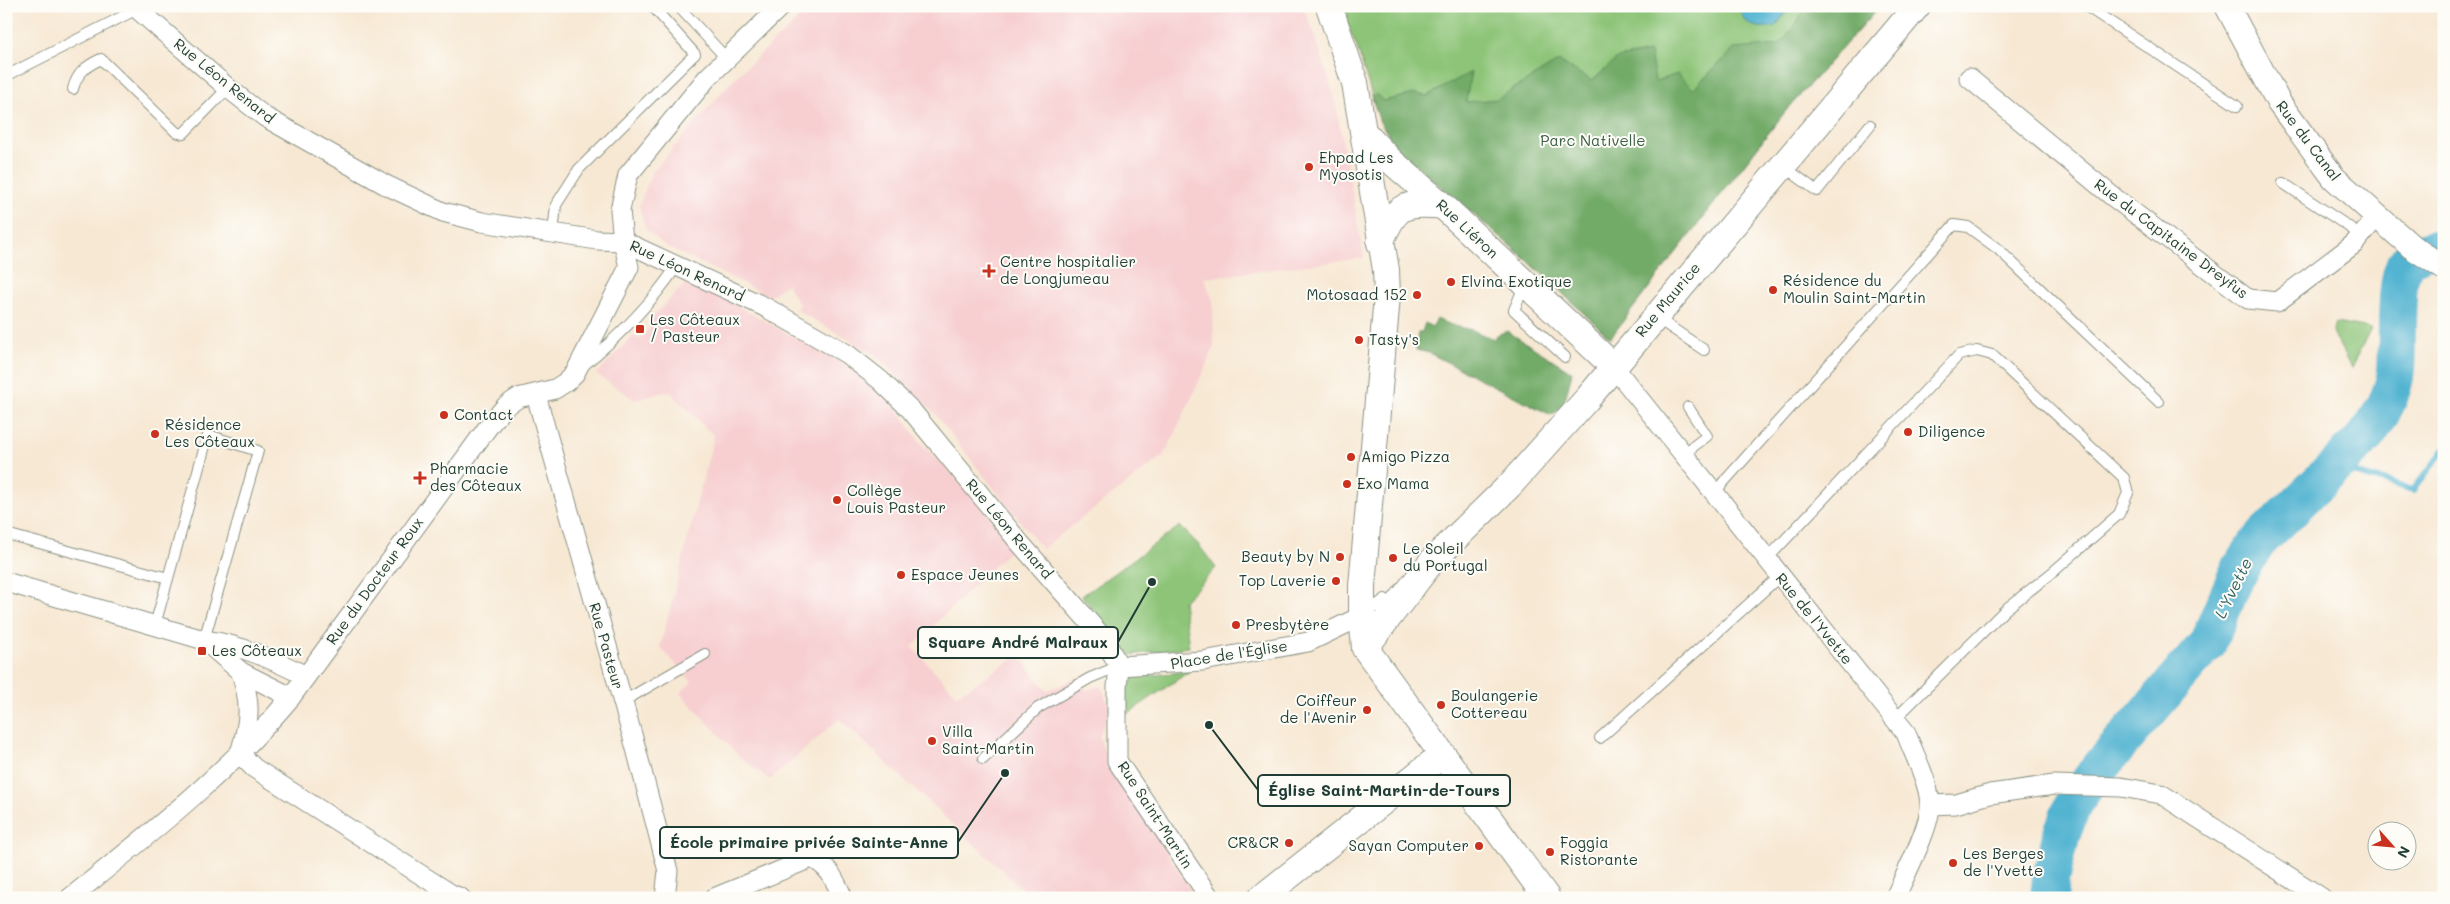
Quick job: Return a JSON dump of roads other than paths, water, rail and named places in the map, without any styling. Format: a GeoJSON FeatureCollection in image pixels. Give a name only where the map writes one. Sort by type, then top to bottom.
{"type":"FeatureCollection","features":[{"type":"Feature","properties":{"kind":"main road"},"geometry":{"type":"LineString","coordinates":[[1329,6],[1356,83],[1380,243],[1386,270],[1387,296],[1362,586],[1365,648],[1547,898]]}},
{"type":"Feature","properties":{"kind":"main road","name":"Rue Maurice"},"geometry":{"type":"LineString","coordinates":[[1365,648],[1432,561],[1510,485],[1586,399],[1917,6]]}},
{"type":"Feature","properties":{"kind":"main road","name":"Rue Liéron"},"geometry":{"type":"LineString","coordinates":[[1364,134],[1613,366]]}},
{"type":"Feature","properties":{"kind":"main road"},"geometry":{"type":"LineString","coordinates":[[1380,243],[1388,223],[1398,211],[1413,204],[1442,206]]}},
{"type":"Feature","properties":{"kind":"main road"},"geometry":{"type":"LineString","coordinates":[[1362,586],[1372,594],[1385,599],[1412,588]]}},
{"type":"Feature","properties":{"kind":"main road"},"geometry":{"type":"LineString","coordinates":[[1261,898],[1442,754]]}},
{"type":"Feature","properties":{"kind":"street","name":"Rue du Docteur Roux"},"geometry":{"type":"LineString","coordinates":[[70,898],[156,828],[240,754],[291,697],[491,423],[506,406],[518,398],[536,395],[555,388],[566,382],[575,373],[629,267],[623,241],[620,210],[628,175],[707,78],[781,6]]}},
{"type":"Feature","properties":{"kind":"street","name":"Rue du Canal"},"geometry":{"type":"LineString","coordinates":[[2227,6],[2279,103],[2334,178],[2412,247],[2442,267]]}},
{"type":"Feature","properties":{"kind":"street","name":"Rue Léon Renard"},"geometry":{"type":"LineString","coordinates":[[136,7],[228,88],[265,116],[386,185],[443,212],[482,222],[596,240],[623,241],[765,307],[847,354],[880,380],[911,410],[1007,527],[1104,639],[1119,666]]}},
{"type":"Feature","properties":{"kind":"street","name":"Rue du Capitaine Dreyfus"},"geometry":{"type":"LineString","coordinates":[[1969,78],[2112,196],[2248,299],[2277,302],[2354,244],[2377,216]]}},
{"type":"Feature","properties":{"kind":"street","name":"Rue de l'Yvette"},"geometry":{"type":"LineString","coordinates":[[1613,366],[1713,494],[1895,718],[1906,734],[1930,805]]}},
{"type":"Feature","properties":{"kind":"street","name":"Rue Pasteur"},"geometry":{"type":"LineString","coordinates":[[536,395],[668,871],[665,898]]}},
{"type":"Feature","properties":{"kind":"street"},"geometry":{"type":"LineString","coordinates":[[6,582],[204,640],[229,643],[268,657],[306,676]]}},
{"type":"Feature","properties":{"kind":"street","name":"Place de l'Église"},"geometry":{"type":"LineString","coordinates":[[1119,666],[1203,662],[1308,642],[1362,616]]}},
{"type":"Feature","properties":{"kind":"street"},"geometry":{"type":"LineString","coordinates":[[204,640],[241,672],[291,697]]}},
{"type":"Feature","properties":{"kind":"street","name":"Rue Saint-Martin"},"geometry":{"type":"LineString","coordinates":[[1119,666],[1117,761],[1210,898]]}},
{"type":"Feature","properties":{"kind":"street"},"geometry":{"type":"LineString","coordinates":[[241,672],[248,694],[250,716],[240,754],[254,768],[451,894],[461,898]]}},
{"type":"Feature","properties":{"kind":"street"},"geometry":{"type":"LineString","coordinates":[[1895,898],[1925,825],[1930,805],[1956,804],[1990,794],[2064,785],[2141,790],[2169,798],[2322,898]]}},
{"type":"Feature","properties":{"kind":"street"},"geometry":{"type":"LineString","coordinates":[[714,898],[812,858],[822,862],[830,871],[843,898]]}},
{"type":"Feature","properties":{"kind":"lane"},"geometry":{"type":"LineString","coordinates":[[678,6],[727,59]]}},
{"type":"Feature","properties":{"kind":"lane"},"geometry":{"type":"LineString","coordinates":[[2086,6],[2236,106]]}},
{"type":"Feature","properties":{"kind":"lane"},"geometry":{"type":"LineString","coordinates":[[7,74],[136,7]]}},
{"type":"Feature","properties":{"kind":"lane"},"geometry":{"type":"LineString","coordinates":[[554,233],[556,205],[579,170],[695,54],[654,8]]}},
{"type":"Feature","properties":{"kind":"lane"},"geometry":{"type":"LineString","coordinates":[[73,90],[76,77],[92,63],[101,59],[176,132],[183,134],[228,88]]}},
{"type":"Feature","properties":{"kind":"lane"},"geometry":{"type":"LineString","coordinates":[[1783,165],[1817,191],[1870,125]]}},
{"type":"Feature","properties":{"kind":"lane"},"geometry":{"type":"LineString","coordinates":[[2283,183],[2361,235]]}},
{"type":"Feature","properties":{"kind":"lane"},"geometry":{"type":"LineString","coordinates":[[1713,494],[1954,225],[1968,227],[1998,249],[2159,402]]}},
{"type":"Feature","properties":{"kind":"lane"},"geometry":{"type":"LineString","coordinates":[[575,373],[606,347],[630,322],[664,284],[676,267]]}},
{"type":"Feature","properties":{"kind":"lane"},"geometry":{"type":"LineString","coordinates":[[1525,284],[1514,310],[1565,357]]}},
{"type":"Feature","properties":{"kind":"lane"},"geometry":{"type":"LineString","coordinates":[[1654,316],[1704,350]]}},
{"type":"Feature","properties":{"kind":"lane"},"geometry":{"type":"LineString","coordinates":[[1766,560],[1959,355],[1977,351],[1992,355],[2124,478],[2128,493],[2120,514],[2053,572],[2006,609],[1895,718]]}},
{"type":"Feature","properties":{"kind":"lane"},"geometry":{"type":"LineString","coordinates":[[1682,455],[1707,436],[1688,407]]}},
{"type":"Feature","properties":{"kind":"lane"},"geometry":{"type":"LineString","coordinates":[[155,626],[208,434],[258,450],[204,640]]}},
{"type":"Feature","properties":{"kind":"lane"},"geometry":{"type":"LineString","coordinates":[[6,534],[168,578]]}},
{"type":"Feature","properties":{"kind":"lane"},"geometry":{"type":"LineString","coordinates":[[1600,738],[1780,576]]}},
{"type":"Feature","properties":{"kind":"lane"},"geometry":{"type":"LineString","coordinates":[[1362,616],[1385,599]]}},
{"type":"Feature","properties":{"kind":"lane"},"geometry":{"type":"LineString","coordinates":[[622,702],[705,654]]}},
{"type":"Feature","properties":{"kind":"lane"},"geometry":{"type":"LineString","coordinates":[[982,759],[1038,708],[1090,678],[1119,666]]}},
{"type":"Feature","properties":{"kind":"water"},"geometry":{"type":"Polygon","coordinates":[[[1739,6],[1790,6],[1776,26],[1758,27],[1744,19],[1739,6]]]}},
{"type":"Feature","properties":{"kind":"waterway","name":"L'Yvette"},"geometry":{"type":"LineString","coordinates":[[2049,898],[2051,879],[2061,836],[2073,804],[2096,772],[2207,644],[2239,570],[2258,542],[2367,435],[2377,420],[2390,396],[2395,378],[2398,297],[2402,271],[2406,263],[2418,254],[2444,247]]}},
{"type":"Feature","properties":{"kind":"waterway"},"geometry":{"type":"LineString","coordinates":[[2334,467],[2413,490],[2444,450]]}},
{"type":"Feature","properties":{"kind":"place","name":"Ehpad Les Myosotis"},"geometry":{"type":"Point","coordinates":[1309,167]}},
{"type":"Feature","properties":{"kind":"place","name":"Centre hospitalier de Longjumeau"},"geometry":{"type":"Point","coordinates":[989,271]}},
{"type":"Feature","properties":{"kind":"place","name":"Elvina Exotique"},"geometry":{"type":"Point","coordinates":[1451,282]}},
{"type":"Feature","properties":{"kind":"place","name":"Résidence du Moulin Saint-Martin"},"geometry":{"type":"Point","coordinates":[1773,290]}},
{"type":"Feature","properties":{"kind":"place","name":"Motosaad 152"},"geometry":{"type":"Point","coordinates":[1417,295]}},
{"type":"Feature","properties":{"kind":"place","name":"Les Côteaux / Pasteur"},"geometry":{"type":"Point","coordinates":[640,329]}},
{"type":"Feature","properties":{"kind":"place","name":"Tasty's"},"geometry":{"type":"Point","coordinates":[1359,340]}},
{"type":"Feature","properties":{"kind":"place","name":"Contact"},"geometry":{"type":"Point","coordinates":[444,415]}},
{"type":"Feature","properties":{"kind":"place","name":"Diligence"},"geometry":{"type":"Point","coordinates":[1908,432]}},
{"type":"Feature","properties":{"kind":"place","name":"Résidence Les Côteaux"},"geometry":{"type":"Point","coordinates":[155,434]}},
{"type":"Feature","properties":{"kind":"place","name":"Amigo Pizza"},"geometry":{"type":"Point","coordinates":[1351,457]}},
{"type":"Feature","properties":{"kind":"place","name":"Pharmacie des Côteaux"},"geometry":{"type":"Point","coordinates":[420,478]}},
{"type":"Feature","properties":{"kind":"place","name":"Exo Mama"},"geometry":{"type":"Point","coordinates":[1347,484]}},
{"type":"Feature","properties":{"kind":"place","name":"Collège Louis Pasteur"},"geometry":{"type":"Point","coordinates":[837,500]}},
{"type":"Feature","properties":{"kind":"place","name":"Beauty by N"},"geometry":{"type":"Point","coordinates":[1340,557]}},
{"type":"Feature","properties":{"kind":"place","name":"Le Soleil du Portugal"},"geometry":{"type":"Point","coordinates":[1393,558]}},
{"type":"Feature","properties":{"kind":"place","name":"Espace Jeunes"},"geometry":{"type":"Point","coordinates":[901,575]}},
{"type":"Feature","properties":{"kind":"place","name":"Top Laverie"},"geometry":{"type":"Point","coordinates":[1336,581]}},
{"type":"Feature","properties":{"kind":"place","name":"Square André Malraux"},"geometry":{"type":"Point","coordinates":[1152,582]}},
{"type":"Feature","properties":{"kind":"place","name":"Presbytère"},"geometry":{"type":"Point","coordinates":[1236,625]}},
{"type":"Feature","properties":{"kind":"place","name":"Les Côteaux"},"geometry":{"type":"Point","coordinates":[202,651]}},
{"type":"Feature","properties":{"kind":"place","name":"Boulangerie Cottereau"},"geometry":{"type":"Point","coordinates":[1441,705]}},
{"type":"Feature","properties":{"kind":"place","name":"Coiffeur de l'Avenir"},"geometry":{"type":"Point","coordinates":[1367,710]}},
{"type":"Feature","properties":{"kind":"place","name":"Église Saint-Martin-de-Tours"},"geometry":{"type":"Point","coordinates":[1209,725]}},
{"type":"Feature","properties":{"kind":"place","name":"Villa Saint-Martin"},"geometry":{"type":"Point","coordinates":[932,741]}},
{"type":"Feature","properties":{"kind":"place","name":"École primaire privée Sainte-Anne"},"geometry":{"type":"Point","coordinates":[1005,773]}},
{"type":"Feature","properties":{"kind":"place","name":"CR&CR"},"geometry":{"type":"Point","coordinates":[1289,843]}},
{"type":"Feature","properties":{"kind":"place","name":"Sayan Computer"},"geometry":{"type":"Point","coordinates":[1479,846]}},
{"type":"Feature","properties":{"kind":"place","name":"Foggia Ristorante"},"geometry":{"type":"Point","coordinates":[1550,852]}},
{"type":"Feature","properties":{"kind":"place","name":"Les Berges de l'Yvette"},"geometry":{"type":"Point","coordinates":[1953,863]}},
{"type":"Feature","properties":{"kind":"park label","name":"Parc Nativelle"},"geometry":{"type":"Point","coordinates":[1593,141]}}]}
